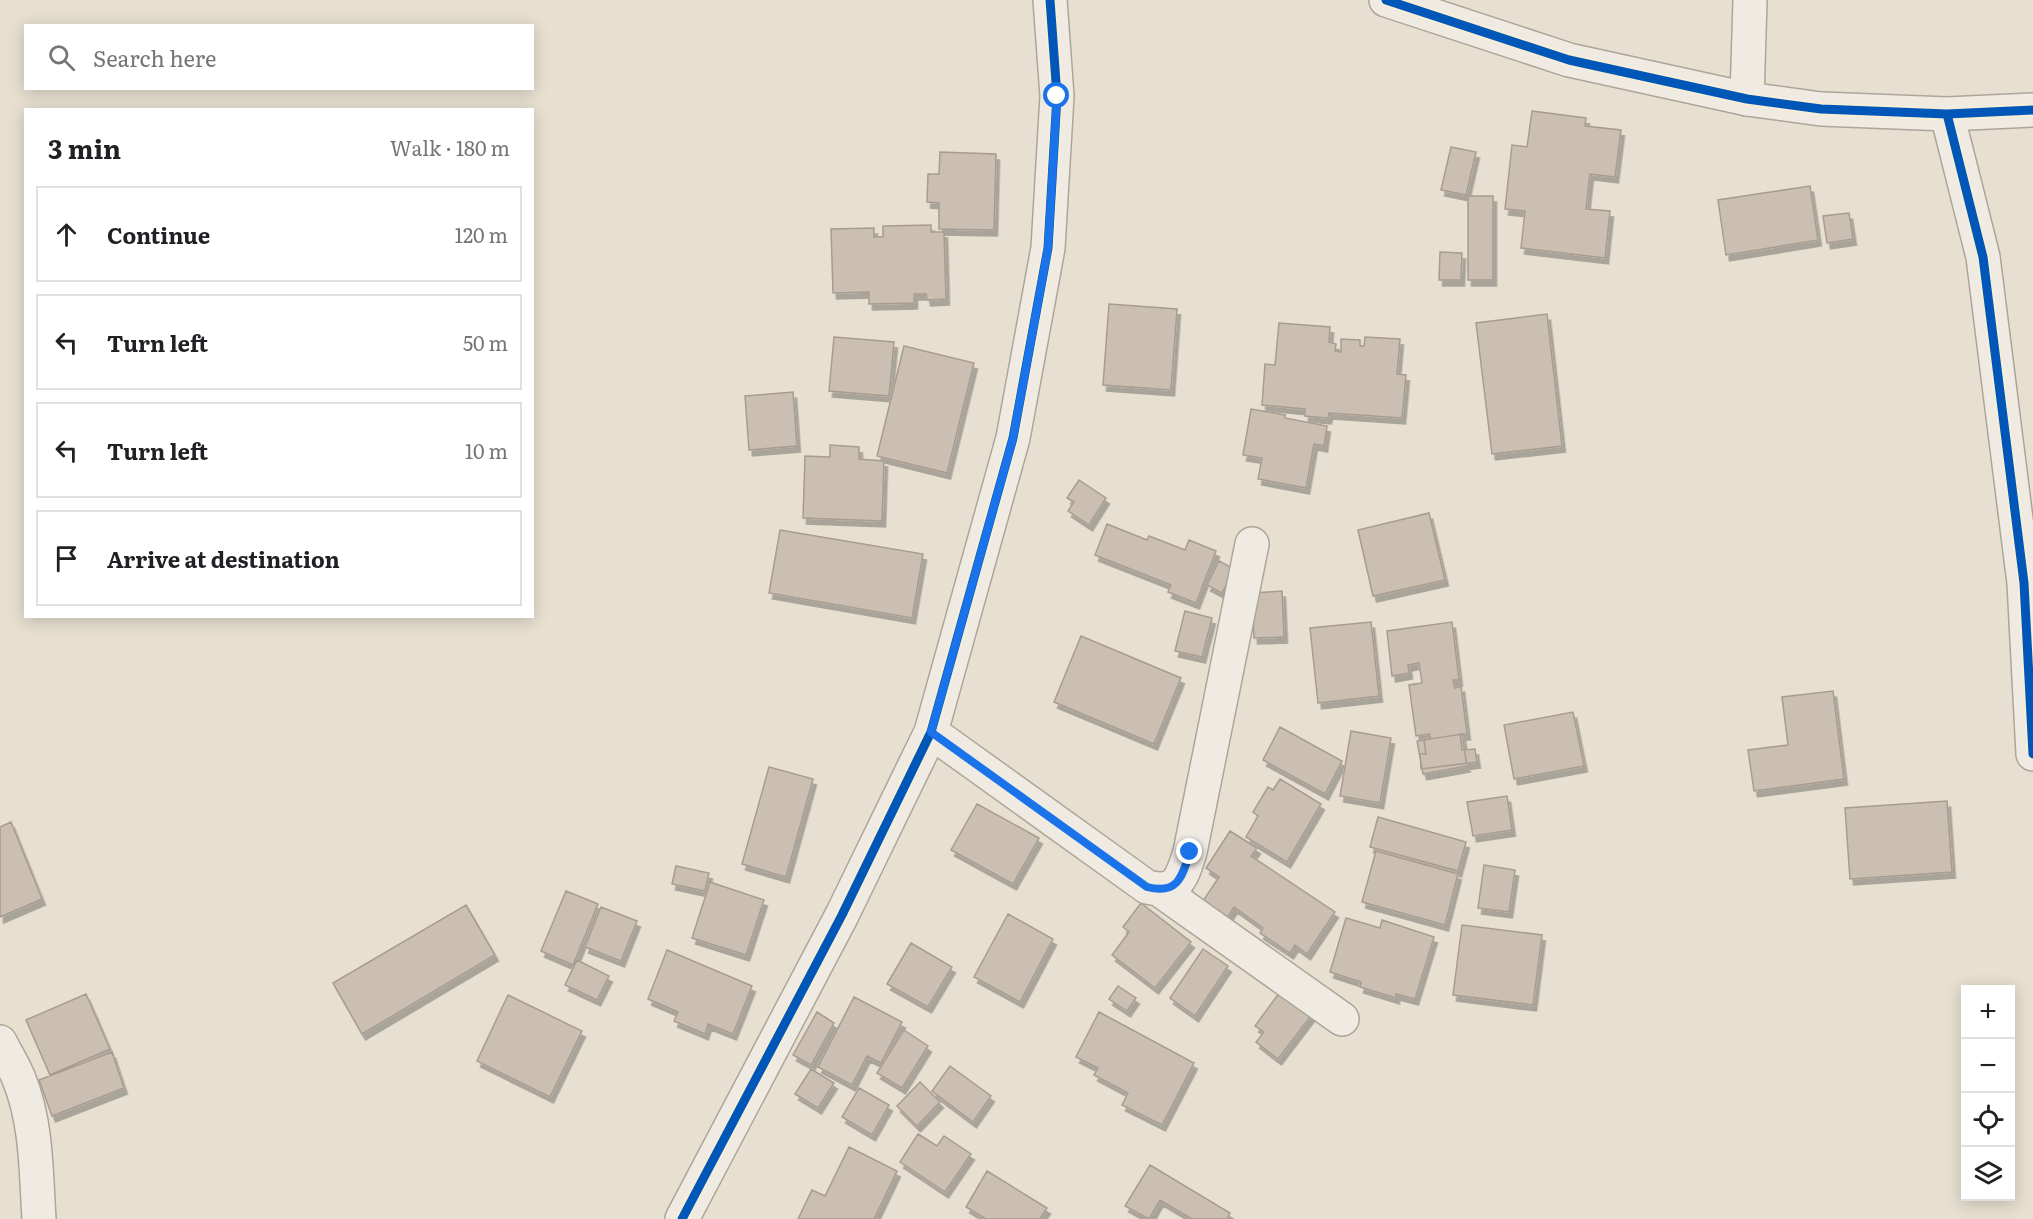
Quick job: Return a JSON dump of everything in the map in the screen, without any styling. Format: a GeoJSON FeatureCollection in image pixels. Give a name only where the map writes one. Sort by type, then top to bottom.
{"type":"FeatureCollection","features":[{"type":"Feature","properties":{"kind":"street"},"geometry":{"type":"LineString","coordinates":[[682,1219],[842,915],[931,732],[1013,438],[1048,248],[1057,96],[1050,0]]}},
{"type":"Feature","properties":{"kind":"street"},"geometry":{"type":"LineString","coordinates":[[1386,0],[1569,60],[1747,99],[1821,109],[1947,114],[2033,110]]}},
{"type":"Feature","properties":{"kind":"street"},"geometry":{"type":"LineString","coordinates":[[1747,99],[1750,0]]}},
{"type":"Feature","properties":{"kind":"street"},"geometry":{"type":"LineString","coordinates":[[1947,114],[1983,257],[2024,583],[2033,754]]}},
{"type":"Feature","properties":{"kind":"street"},"geometry":{"type":"LineString","coordinates":[[931,732],[1147,887],[1168,890],[1178,883],[1190,852],[1252,544]]}},
{"type":"Feature","properties":{"kind":"street"},"geometry":{"type":"LineString","coordinates":[[1160,890],[1342,1019]]}},
{"type":"Feature","properties":{"kind":"street"},"geometry":{"type":"LineString","coordinates":[[0,1042],[19,1079],[29,1111],[34,1142],[39,1219]]}},
{"type":"Feature","properties":{"kind":"building"},"geometry":{"type":"Polygon","coordinates":[[[1532,111],[1586,118],[1585,126],[1621,130],[1615,177],[1590,174],[1586,209],[1610,211],[1605,258],[1521,248],[1525,211],[1505,209],[1512,145],[1527,147],[1532,111]]]}},
{"type":"Feature","properties":{"kind":"building"},"geometry":{"type":"Polygon","coordinates":[[[1451,147],[1476,152],[1466,195],[1441,190],[1451,147]]]}},
{"type":"Feature","properties":{"kind":"building"},"geometry":{"type":"Polygon","coordinates":[[[940,152],[996,154],[994,230],[939,229],[939,203],[927,202],[928,174],[939,174],[940,152]]]}},
{"type":"Feature","properties":{"kind":"building"},"geometry":{"type":"Polygon","coordinates":[[[1810,186],[1818,240],[1726,255],[1718,200],[1810,186]]]}},
{"type":"Feature","properties":{"kind":"building"},"geometry":{"type":"Polygon","coordinates":[[[1468,196],[1493,196],[1493,280],[1468,280],[1468,196]]]}},
{"type":"Feature","properties":{"kind":"building"},"geometry":{"type":"Polygon","coordinates":[[[1849,213],[1853,239],[1827,243],[1823,216],[1849,213]]]}},
{"type":"Feature","properties":{"kind":"building"},"geometry":{"type":"Polygon","coordinates":[[[931,225],[931,232],[944,232],[946,299],[927,300],[926,294],[914,294],[914,303],[869,304],[869,292],[833,293],[831,229],[874,228],[874,237],[883,237],[883,226],[931,225]]]}},
{"type":"Feature","properties":{"kind":"building"},"geometry":{"type":"Polygon","coordinates":[[[1440,252],[1462,253],[1461,280],[1439,280],[1440,252]]]}},
{"type":"Feature","properties":{"kind":"building"},"geometry":{"type":"Polygon","coordinates":[[[1109,304],[1177,309],[1171,390],[1103,385],[1109,304]]]}},
{"type":"Feature","properties":{"kind":"building"},"geometry":{"type":"Polygon","coordinates":[[[1547,314],[1562,446],[1492,454],[1476,323],[1547,314]]]}},
{"type":"Feature","properties":{"kind":"building"},"geometry":{"type":"Polygon","coordinates":[[[1279,323],[1330,327],[1329,342],[1336,344],[1335,351],[1341,352],[1341,339],[1360,340],[1360,346],[1364,346],[1365,337],[1400,339],[1397,374],[1406,375],[1402,418],[1329,413],[1328,418],[1305,416],[1305,409],[1262,405],[1265,364],[1275,365],[1279,323]]]}},
{"type":"Feature","properties":{"kind":"building"},"geometry":{"type":"Polygon","coordinates":[[[834,337],[894,342],[889,396],[829,391],[834,337]]]}},
{"type":"Feature","properties":{"kind":"building"},"geometry":{"type":"Polygon","coordinates":[[[904,346],[974,363],[947,473],[877,456],[904,346]]]}},
{"type":"Feature","properties":{"kind":"building"},"geometry":{"type":"Polygon","coordinates":[[[793,392],[797,446],[749,450],[745,396],[793,392]]]}},
{"type":"Feature","properties":{"kind":"building"},"geometry":{"type":"Polygon","coordinates":[[[1251,409],[1327,426],[1324,446],[1314,444],[1306,488],[1258,479],[1262,458],[1243,455],[1251,409]]]}},
{"type":"Feature","properties":{"kind":"building"},"geometry":{"type":"Polygon","coordinates":[[[830,445],[859,447],[859,459],[884,461],[882,521],[803,518],[805,456],[830,457],[830,445]]]}},
{"type":"Feature","properties":{"kind":"building"},"geometry":{"type":"Polygon","coordinates":[[[1079,480],[1106,498],[1089,525],[1068,511],[1074,502],[1067,498],[1079,480]]]}},
{"type":"Feature","properties":{"kind":"building"},"geometry":{"type":"Polygon","coordinates":[[[1429,513],[1445,580],[1373,596],[1358,530],[1429,513]]]}},
{"type":"Feature","properties":{"kind":"building"},"geometry":{"type":"Polygon","coordinates":[[[1107,524],[1147,540],[1149,536],[1185,550],[1189,540],[1216,551],[1196,603],[1168,592],[1171,585],[1095,555],[1107,524]]]}},
{"type":"Feature","properties":{"kind":"building"},"geometry":{"type":"Polygon","coordinates":[[[780,530],[923,554],[912,618],[769,593],[780,530]]]}},
{"type":"Feature","properties":{"kind":"building"},"geometry":{"type":"Polygon","coordinates":[[[1219,561],[1234,569],[1222,593],[1207,585],[1219,561]]]}},
{"type":"Feature","properties":{"kind":"building"},"geometry":{"type":"Polygon","coordinates":[[[1282,591],[1284,637],[1254,638],[1252,593],[1282,591]]]}},
{"type":"Feature","properties":{"kind":"building"},"geometry":{"type":"Polygon","coordinates":[[[1185,611],[1212,618],[1202,657],[1175,651],[1185,611]]]}},
{"type":"Feature","properties":{"kind":"building"},"geometry":{"type":"Polygon","coordinates":[[[1371,622],[1379,696],[1318,703],[1310,628],[1371,622]]]}},
{"type":"Feature","properties":{"kind":"building"},"geometry":{"type":"Polygon","coordinates":[[[1452,622],[1459,680],[1453,680],[1455,688],[1461,686],[1467,734],[1460,734],[1462,750],[1475,749],[1477,762],[1421,769],[1420,754],[1426,754],[1424,740],[1431,739],[1429,734],[1416,736],[1409,685],[1422,683],[1419,663],[1408,665],[1409,673],[1392,676],[1387,631],[1452,622]]]}},
{"type":"Feature","properties":{"kind":"building"},"geometry":{"type":"Polygon","coordinates":[[[1081,636],[1181,678],[1154,744],[1054,702],[1081,636]]]}},
{"type":"Feature","properties":{"kind":"building"},"geometry":{"type":"Polygon","coordinates":[[[1833,691],[1844,779],[1754,791],[1748,750],[1788,745],[1782,697],[1833,691]]]}},
{"type":"Feature","properties":{"kind":"building"},"geometry":{"type":"Polygon","coordinates":[[[1573,712],[1584,766],[1514,779],[1504,725],[1573,712]]]}},
{"type":"Feature","properties":{"kind":"building"},"geometry":{"type":"Polygon","coordinates":[[[1280,727],[1342,761],[1325,794],[1263,760],[1280,727]]]}},
{"type":"Feature","properties":{"kind":"building"},"geometry":{"type":"Polygon","coordinates":[[[1351,731],[1391,738],[1380,803],[1340,796],[1351,731]]]}},
{"type":"Feature","properties":{"kind":"building"},"geometry":{"type":"Polygon","coordinates":[[[1462,734],[1467,766],[1423,774],[1417,741],[1462,734]]]}},
{"type":"Feature","properties":{"kind":"building"},"geometry":{"type":"Polygon","coordinates":[[[769,767],[813,779],[786,877],[742,864],[769,767]]]}},
{"type":"Feature","properties":{"kind":"building"},"geometry":{"type":"Polygon","coordinates":[[[1280,779],[1321,804],[1287,862],[1246,837],[1258,816],[1253,812],[1268,787],[1273,790],[1280,779]]]}},
{"type":"Feature","properties":{"kind":"building"},"geometry":{"type":"Polygon","coordinates":[[[1507,796],[1512,830],[1473,836],[1467,802],[1507,796]]]}},
{"type":"Feature","properties":{"kind":"building"},"geometry":{"type":"Polygon","coordinates":[[[1947,801],[1952,872],[1850,879],[1845,808],[1947,801]]]}},
{"type":"Feature","properties":{"kind":"building"},"geometry":{"type":"Polygon","coordinates":[[[977,804],[1039,838],[1013,884],[951,850],[977,804]]]}},
{"type":"Feature","properties":{"kind":"building"},"geometry":{"type":"Polygon","coordinates":[[[1378,817],[1466,842],[1458,871],[1370,847],[1378,817]]]}},
{"type":"Feature","properties":{"kind":"building"},"geometry":{"type":"Polygon","coordinates":[[[11,822],[42,899],[0,917],[0,827],[11,822]]]}},
{"type":"Feature","properties":{"kind":"building"},"geometry":{"type":"Polygon","coordinates":[[[1230,831],[1257,848],[1251,856],[1335,912],[1307,954],[1295,945],[1290,953],[1260,933],[1263,928],[1234,907],[1228,917],[1203,901],[1219,877],[1206,868],[1230,831]]]}},
{"type":"Feature","properties":{"kind":"building"},"geometry":{"type":"Polygon","coordinates":[[[1376,851],[1458,874],[1445,925],[1362,902],[1376,851]]]}},
{"type":"Feature","properties":{"kind":"building"},"geometry":{"type":"Polygon","coordinates":[[[1484,865],[1515,870],[1509,912],[1478,908],[1484,865]]]}},
{"type":"Feature","properties":{"kind":"building"},"geometry":{"type":"Polygon","coordinates":[[[676,866],[709,873],[705,891],[672,884],[676,866]]]}},
{"type":"Feature","properties":{"kind":"building"},"geometry":{"type":"Polygon","coordinates":[[[710,882],[764,900],[746,955],[692,938],[710,882]]]}},
{"type":"Feature","properties":{"kind":"building"},"geometry":{"type":"Polygon","coordinates":[[[566,891],[598,904],[573,965],[541,951],[566,891]]]}},
{"type":"Feature","properties":{"kind":"building"},"geometry":{"type":"Polygon","coordinates":[[[1141,903],[1191,942],[1155,988],[1112,955],[1129,932],[1123,927],[1141,903]]]}},
{"type":"Feature","properties":{"kind":"building"},"geometry":{"type":"Polygon","coordinates":[[[466,905],[495,955],[362,1034],[333,983],[466,905]]]}},
{"type":"Feature","properties":{"kind":"building"},"geometry":{"type":"Polygon","coordinates":[[[601,907],[637,921],[621,961],[585,947],[601,907]]]}},
{"type":"Feature","properties":{"kind":"building"},"geometry":{"type":"Polygon","coordinates":[[[1008,914],[1053,939],[1020,1002],[974,977],[1008,914]]]}},
{"type":"Feature","properties":{"kind":"building"},"geometry":{"type":"Polygon","coordinates":[[[1346,918],[1380,928],[1382,920],[1434,937],[1415,999],[1396,994],[1396,998],[1360,987],[1361,982],[1330,972],[1346,918]]]}},
{"type":"Feature","properties":{"kind":"building"},"geometry":{"type":"Polygon","coordinates":[[[1462,925],[1542,935],[1533,1005],[1453,995],[1462,925]]]}},
{"type":"Feature","properties":{"kind":"building"},"geometry":{"type":"Polygon","coordinates":[[[911,943],[952,967],[928,1007],[887,984],[911,943]]]}},
{"type":"Feature","properties":{"kind":"building"},"geometry":{"type":"Polygon","coordinates":[[[1203,949],[1228,966],[1195,1016],[1170,998],[1203,949]]]}},
{"type":"Feature","properties":{"kind":"building"},"geometry":{"type":"Polygon","coordinates":[[[667,950],[752,986],[733,1034],[708,1024],[705,1034],[674,1021],[678,1012],[648,999],[667,950]]]}},
{"type":"Feature","properties":{"kind":"building"},"geometry":{"type":"Polygon","coordinates":[[[577,960],[609,976],[597,1000],[565,985],[577,960]]]}},
{"type":"Feature","properties":{"kind":"building"},"geometry":{"type":"Polygon","coordinates":[[[1118,986],[1136,998],[1127,1011],[1109,999],[1118,986]]]}},
{"type":"Feature","properties":{"kind":"building"},"geometry":{"type":"Polygon","coordinates":[[[1282,989],[1313,1013],[1278,1059],[1256,1042],[1264,1032],[1255,1026],[1282,989]]]}},
{"type":"Feature","properties":{"kind":"building"},"geometry":{"type":"Polygon","coordinates":[[[86,994],[110,1049],[50,1075],[26,1020],[86,994]]]}},
{"type":"Feature","properties":{"kind":"building"},"geometry":{"type":"Polygon","coordinates":[[[508,995],[582,1031],[550,1097],[477,1061],[508,995]]]}},
{"type":"Feature","properties":{"kind":"building"},"geometry":{"type":"Polygon","coordinates":[[[854,997],[902,1022],[881,1063],[867,1056],[852,1085],[818,1067],[854,997]]]}},
{"type":"Feature","properties":{"kind":"building"},"geometry":{"type":"Polygon","coordinates":[[[817,1012],[834,1023],[811,1065],[793,1055],[817,1012]]]}},
{"type":"Feature","properties":{"kind":"building"},"geometry":{"type":"Polygon","coordinates":[[[1099,1012],[1194,1063],[1162,1125],[1122,1105],[1128,1093],[1094,1075],[1098,1068],[1076,1057],[1099,1012]]]}},
{"type":"Feature","properties":{"kind":"building"},"geometry":{"type":"Polygon","coordinates":[[[904,1030],[928,1046],[902,1088],[877,1073],[904,1030]]]}},
{"type":"Feature","properties":{"kind":"building"},"geometry":{"type":"Polygon","coordinates":[[[112,1052],[124,1088],[52,1116],[39,1080],[112,1052]]]}},
{"type":"Feature","properties":{"kind":"building"},"geometry":{"type":"Polygon","coordinates":[[[950,1066],[991,1096],[973,1122],[932,1091],[950,1066]]]}},
{"type":"Feature","properties":{"kind":"building"},"geometry":{"type":"Polygon","coordinates":[[[811,1069],[834,1083],[818,1108],[795,1094],[811,1069]]]}},
{"type":"Feature","properties":{"kind":"building"},"geometry":{"type":"Polygon","coordinates":[[[920,1082],[940,1102],[917,1126],[897,1106],[920,1082]]]}},
{"type":"Feature","properties":{"kind":"building"},"geometry":{"type":"Polygon","coordinates":[[[859,1088],[889,1105],[872,1135],[842,1117],[859,1088]]]}},
{"type":"Feature","properties":{"kind":"building"},"geometry":{"type":"Polygon","coordinates":[[[918,1134],[937,1146],[944,1136],[971,1154],[945,1192],[900,1162],[918,1134]]]}},
{"type":"Feature","properties":{"kind":"building"},"geometry":{"type":"Polygon","coordinates":[[[849,1147],[897,1171],[874,1219],[798,1219],[812,1190],[825,1196],[849,1147]]]}},
{"type":"Feature","properties":{"kind":"building"},"geometry":{"type":"Polygon","coordinates":[[[1150,1165],[1230,1213],[1227,1219],[1192,1219],[1160,1200],[1149,1219],[1125,1206],[1150,1165]]]}},
{"type":"Feature","properties":{"kind":"building"},"geometry":{"type":"Polygon","coordinates":[[[987,1171],[1047,1208],[1040,1219],[986,1219],[966,1207],[987,1171]]]}},
{"type":"Feature","properties":{"kind":"cycle path"},"geometry":{"type":"LineString","coordinates":[[682,1219],[842,915],[931,732],[1013,438],[1048,248],[1057,96],[1050,0]]}},
{"type":"Feature","properties":{"kind":"cycle path"},"geometry":{"type":"LineString","coordinates":[[1386,0],[1569,60],[1747,99],[1821,109],[1947,114],[2033,110]]}},
{"type":"Feature","properties":{"kind":"cycle path"},"geometry":{"type":"LineString","coordinates":[[1947,114],[1983,257],[2024,583],[2033,754]]}},
{"type":"Feature","properties":{"kind":"route"},"geometry":{"type":"LineString","coordinates":[[1057,96],[1048,248],[1013,438],[931,732],[1147,887],[1168,890],[1178,883],[1190,852]]}}]}
